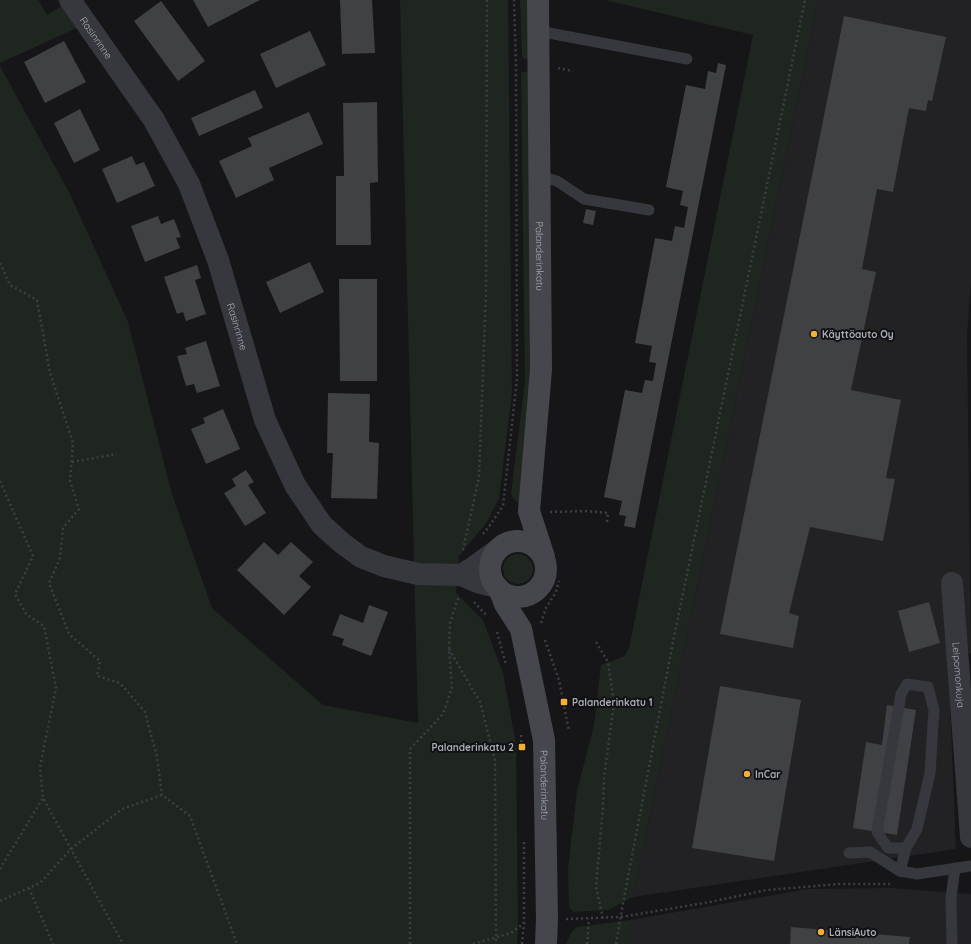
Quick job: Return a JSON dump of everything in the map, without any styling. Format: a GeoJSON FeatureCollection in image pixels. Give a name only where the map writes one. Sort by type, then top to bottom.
{"type":"FeatureCollection","features":[{"type":"Feature","properties":{"kind":"street","name":"Rasinrinne"},"geometry":{"type":"LineString","coordinates":[[70,0],[154,120],[189,184],[218,260],[265,420],[295,484],[322,525],[342,543],[361,557],[384,566],[461,582],[477,582],[498,589]]}},
{"type":"Feature","properties":{"kind":"street","name":"Palanderinkatu"},"geometry":{"type":"LineString","coordinates":[[538,0],[540,370],[529,511],[544,557]]}},
{"type":"Feature","properties":{"kind":"street","name":"Palanderinkatu"},"geometry":{"type":"LineString","coordinates":[[500,547],[516,530],[529,511]]}},
{"type":"Feature","properties":{"kind":"street"},"geometry":{"type":"LineString","coordinates":[[461,582],[474,567],[500,547],[513,541],[531,543],[544,557],[546,566],[545,576],[521,629]]}},
{"type":"Feature","properties":{"kind":"street"},"geometry":{"type":"LineString","coordinates":[[500,547],[490,565],[492,581],[498,589],[508,595],[518,597],[535,591],[542,584]]}},
{"type":"Feature","properties":{"kind":"street","name":"Leipomonkuja"},"geometry":{"type":"LineString","coordinates":[[952,583],[971,838]]}},
{"type":"Feature","properties":{"kind":"street","name":"Palanderinkatu"},"geometry":{"type":"LineString","coordinates":[[498,589],[505,604],[521,629],[544,740],[547,918],[546,944]]}},
{"type":"Feature","properties":{"kind":"lane"},"geometry":{"type":"LineString","coordinates":[[538,31],[687,59]]}},
{"type":"Feature","properties":{"kind":"lane"},"geometry":{"type":"LineString","coordinates":[[538,176],[557,181],[584,199],[649,210]]}},
{"type":"Feature","properties":{"kind":"lane"},"geometry":{"type":"LineString","coordinates":[[900,871],[906,848],[917,829],[930,773],[934,710],[928,687],[907,684],[901,694],[877,832],[888,848],[906,848]]}},
{"type":"Feature","properties":{"kind":"lane"},"geometry":{"type":"LineString","coordinates":[[849,853],[870,852],[900,871],[916,874],[971,866]]}},
{"type":"Feature","properties":{"kind":"lane"},"geometry":{"type":"LineString","coordinates":[[952,944],[951,898],[955,868]]}},
{"type":"Feature","properties":{"kind":"path"},"geometry":{"type":"LineString","coordinates":[[463,552],[479,477],[486,292],[487,0]]}},
{"type":"Feature","properties":{"kind":"path"},"geometry":{"type":"LineString","coordinates":[[616,944],[673,642],[806,0]]}},
{"type":"Feature","properties":{"kind":"path"},"geometry":{"type":"LineString","coordinates":[[0,263],[10,286],[37,300],[50,373],[73,443],[70,481],[79,510],[63,528],[60,558],[49,583],[69,634],[100,661],[97,676],[120,683],[145,712],[158,757],[162,795],[190,816],[237,944]]}},
{"type":"Feature","properties":{"kind":"path"},"geometry":{"type":"LineString","coordinates":[[72,462],[117,454]]}},
{"type":"Feature","properties":{"kind":"path"},"geometry":{"type":"LineString","coordinates":[[0,481],[33,556],[15,594],[26,614],[44,626],[56,688],[40,767],[43,798],[123,944]]}},
{"type":"Feature","properties":{"kind":"path"},"geometry":{"type":"LineString","coordinates":[[503,506],[541,513],[586,511],[608,513],[607,522]]}},
{"type":"Feature","properties":{"kind":"path"},"geometry":{"type":"LineString","coordinates":[[410,944],[410,750],[443,714],[452,688],[449,648],[450,622],[461,582]]}},
{"type":"Feature","properties":{"kind":"path"},"geometry":{"type":"LineString","coordinates":[[545,638],[559,680],[569,731]]}},
{"type":"Feature","properties":{"kind":"path"},"geometry":{"type":"LineString","coordinates":[[596,642],[608,662],[614,703],[604,778],[596,887],[603,918]]}},
{"type":"Feature","properties":{"kind":"path"},"geometry":{"type":"LineString","coordinates":[[449,648],[480,702],[495,760],[496,944]]}},
{"type":"Feature","properties":{"kind":"path"},"geometry":{"type":"LineString","coordinates":[[0,901],[40,883],[71,849],[122,809],[162,795]]}},
{"type":"Feature","properties":{"kind":"path"},"geometry":{"type":"LineString","coordinates":[[0,869],[43,798]]}},
{"type":"Feature","properties":{"kind":"path"},"geometry":{"type":"LineString","coordinates":[[473,944],[511,933],[524,923],[547,918],[589,919],[620,917],[767,890],[839,884],[900,885]]}},
{"type":"Feature","properties":{"kind":"path"},"geometry":{"type":"LineString","coordinates":[[29,888],[53,944]]}},
{"type":"Feature","properties":{"kind":"path"},"geometry":{"type":"LineString","coordinates":[[587,944],[589,919]]}},
{"type":"Feature","properties":{"kind":"shaded area"},"geometry":{"type":"Polygon","coordinates":[[[0,0],[38,0],[47,15],[62,6],[79,27],[0,63],[0,0]]]}},
{"type":"Feature","properties":{"kind":"shaded area"},"geometry":{"type":"Polygon","coordinates":[[[400,0],[508,0],[512,394],[499,498],[487,522],[459,556],[456,593],[483,620],[503,673],[516,744],[517,944],[0,944],[0,66],[70,194],[128,322],[172,494],[212,608],[323,705],[418,723],[400,0]]]}},
{"type":"Feature","properties":{"kind":"shaded area"},"geometry":{"type":"Polygon","coordinates":[[[520,0],[530,0],[529,59],[524,59],[522,56],[520,0]]]}},
{"type":"Feature","properties":{"kind":"shaded area"},"geometry":{"type":"Polygon","coordinates":[[[605,0],[818,0],[633,897],[608,910],[573,912],[569,907],[568,868],[577,791],[594,725],[601,665],[625,656],[629,648],[753,35],[605,0]]]}},
{"type":"Feature","properties":{"kind":"shaded area"},"geometry":{"type":"Polygon","coordinates":[[[818,0],[971,0],[971,281],[967,336],[971,653],[948,655],[956,849],[633,897],[818,0]]]}},
{"type":"Feature","properties":{"kind":"shaded area"},"geometry":{"type":"Polygon","coordinates":[[[529,71],[534,386],[520,504],[511,494],[525,382],[521,74],[522,72],[529,71]]]}},
{"type":"Feature","properties":{"kind":"shaded area"},"geometry":{"type":"Polygon","coordinates":[[[518,554],[529,558],[533,569],[529,580],[518,584],[507,580],[503,569],[507,558],[518,554]]]}},
{"type":"Feature","properties":{"kind":"shaded area"},"geometry":{"type":"Polygon","coordinates":[[[891,888],[971,894],[971,944],[630,944],[630,920],[808,889],[891,888]]]}},
{"type":"Feature","properties":{"kind":"shaded area"},"geometry":{"type":"Polygon","coordinates":[[[630,920],[630,944],[566,944],[571,933],[577,927],[630,920]]]}},
{"type":"Feature","properties":{"kind":"building"},"geometry":{"type":"Polygon","coordinates":[[[193,0],[260,0],[208,27],[193,0]]]}},
{"type":"Feature","properties":{"kind":"building"},"geometry":{"type":"Polygon","coordinates":[[[340,0],[372,0],[375,53],[342,54],[340,0]]]}},
{"type":"Feature","properties":{"kind":"building"},"geometry":{"type":"Polygon","coordinates":[[[161,1],[205,61],[178,81],[134,21],[161,1]]]}},
{"type":"Feature","properties":{"kind":"building","name":"Käyttöauto Oy"},"geometry":{"type":"Polygon","coordinates":[[[844,16],[946,37],[932,101],[928,100],[926,111],[909,108],[893,192],[877,189],[862,269],[876,272],[851,390],[901,400],[886,478],[895,479],[883,541],[810,527],[789,613],[799,616],[793,648],[720,634],[844,16]]]}},
{"type":"Feature","properties":{"kind":"building"},"geometry":{"type":"Polygon","coordinates":[[[310,31],[326,65],[276,88],[260,54],[310,31]]]}},
{"type":"Feature","properties":{"kind":"building"},"geometry":{"type":"Polygon","coordinates":[[[64,41],[86,82],[45,103],[24,62],[64,41]]]}},
{"type":"Feature","properties":{"kind":"building"},"geometry":{"type":"Polygon","coordinates":[[[718,63],[726,65],[635,528],[624,526],[626,516],[619,515],[622,501],[604,497],[625,390],[642,393],[645,380],[653,381],[656,363],[649,362],[652,346],[635,343],[655,238],[672,241],[675,226],[684,228],[688,207],[680,205],[683,191],[666,187],[686,85],[705,89],[708,71],[716,73],[718,63]]]}},
{"type":"Feature","properties":{"kind":"building"},"geometry":{"type":"Polygon","coordinates":[[[255,90],[263,108],[199,136],[191,118],[255,90]]]}},
{"type":"Feature","properties":{"kind":"building"},"geometry":{"type":"Polygon","coordinates":[[[377,102],[378,182],[370,183],[371,245],[336,245],[336,176],[344,176],[343,103],[377,102]]]}},
{"type":"Feature","properties":{"kind":"building"},"geometry":{"type":"Polygon","coordinates":[[[80,109],[100,150],[74,163],[54,123],[80,109]]]}},
{"type":"Feature","properties":{"kind":"building"},"geometry":{"type":"Polygon","coordinates":[[[309,112],[323,144],[269,168],[274,180],[236,198],[219,161],[252,146],[248,138],[309,112]]]}},
{"type":"Feature","properties":{"kind":"building"},"geometry":{"type":"Polygon","coordinates":[[[132,156],[136,165],[144,162],[155,186],[117,203],[102,169],[132,156]]]}},
{"type":"Feature","properties":{"kind":"building"},"geometry":{"type":"Polygon","coordinates":[[[586,209],[596,211],[593,225],[583,223],[586,209]]]}},
{"type":"Feature","properties":{"kind":"building"},"geometry":{"type":"Polygon","coordinates":[[[158,216],[161,224],[174,219],[181,237],[176,238],[180,248],[145,262],[131,226],[158,216]]]}},
{"type":"Feature","properties":{"kind":"building"},"geometry":{"type":"Polygon","coordinates":[[[310,262],[324,292],[280,313],[266,282],[310,262]]]}},
{"type":"Feature","properties":{"kind":"building"},"geometry":{"type":"Polygon","coordinates":[[[197,265],[201,278],[195,280],[206,314],[186,321],[183,312],[177,314],[164,277],[197,265]]]}},
{"type":"Feature","properties":{"kind":"building"},"geometry":{"type":"Polygon","coordinates":[[[339,279],[377,279],[377,381],[340,381],[339,279]]]}},
{"type":"Feature","properties":{"kind":"building"},"geometry":{"type":"Polygon","coordinates":[[[206,341],[220,386],[197,393],[194,384],[186,386],[177,356],[187,354],[185,348],[206,341]]]}},
{"type":"Feature","properties":{"kind":"building"},"geometry":{"type":"Polygon","coordinates":[[[328,393],[370,394],[369,442],[379,443],[377,499],[331,498],[333,453],[327,453],[328,393]]]}},
{"type":"Feature","properties":{"kind":"building"},"geometry":{"type":"Polygon","coordinates":[[[223,409],[240,449],[206,464],[191,429],[205,423],[203,418],[223,409]]]}},
{"type":"Feature","properties":{"kind":"building"},"geometry":{"type":"Polygon","coordinates":[[[246,470],[254,482],[248,485],[266,513],[245,526],[224,493],[236,486],[232,479],[246,470]]]}},
{"type":"Feature","properties":{"kind":"building"},"geometry":{"type":"Polygon","coordinates":[[[264,542],[278,555],[291,542],[313,562],[299,576],[311,587],[284,615],[237,570],[264,542]]]}},
{"type":"Feature","properties":{"kind":"building"},"geometry":{"type":"Polygon","coordinates":[[[929,602],[940,643],[909,652],[898,611],[929,602]]]}},
{"type":"Feature","properties":{"kind":"building"},"geometry":{"type":"Polygon","coordinates":[[[369,605],[388,612],[371,656],[342,645],[344,639],[332,635],[340,614],[363,623],[369,605]]]}},
{"type":"Feature","properties":{"kind":"building","name":"InCar"},"geometry":{"type":"Polygon","coordinates":[[[720,686],[801,700],[774,861],[692,848],[720,686]]]}},
{"type":"Feature","properties":{"kind":"building"},"geometry":{"type":"Polygon","coordinates":[[[887,705],[916,710],[897,835],[853,828],[866,742],[882,745],[887,705]]]}},
{"type":"Feature","properties":{"kind":"building","name":"LänsiAuto"},"geometry":{"type":"Polygon","coordinates":[[[791,927],[910,937],[909,944],[790,944],[791,927]]]}},
{"type":"Feature","properties":{"kind":"place","name":"Käyttöauto Oy"},"geometry":{"type":"Point","coordinates":[814,334]}},
{"type":"Feature","properties":{"kind":"place","name":"Palanderinkatu 1"},"geometry":{"type":"Point","coordinates":[564,702]}},
{"type":"Feature","properties":{"kind":"place","name":"Palanderinkatu 2"},"geometry":{"type":"Point","coordinates":[522,747]}},
{"type":"Feature","properties":{"kind":"place","name":"InCar"},"geometry":{"type":"Point","coordinates":[747,774]}},
{"type":"Feature","properties":{"kind":"place","name":"LänsiAuto"},"geometry":{"type":"Point","coordinates":[821,932]}}]}
